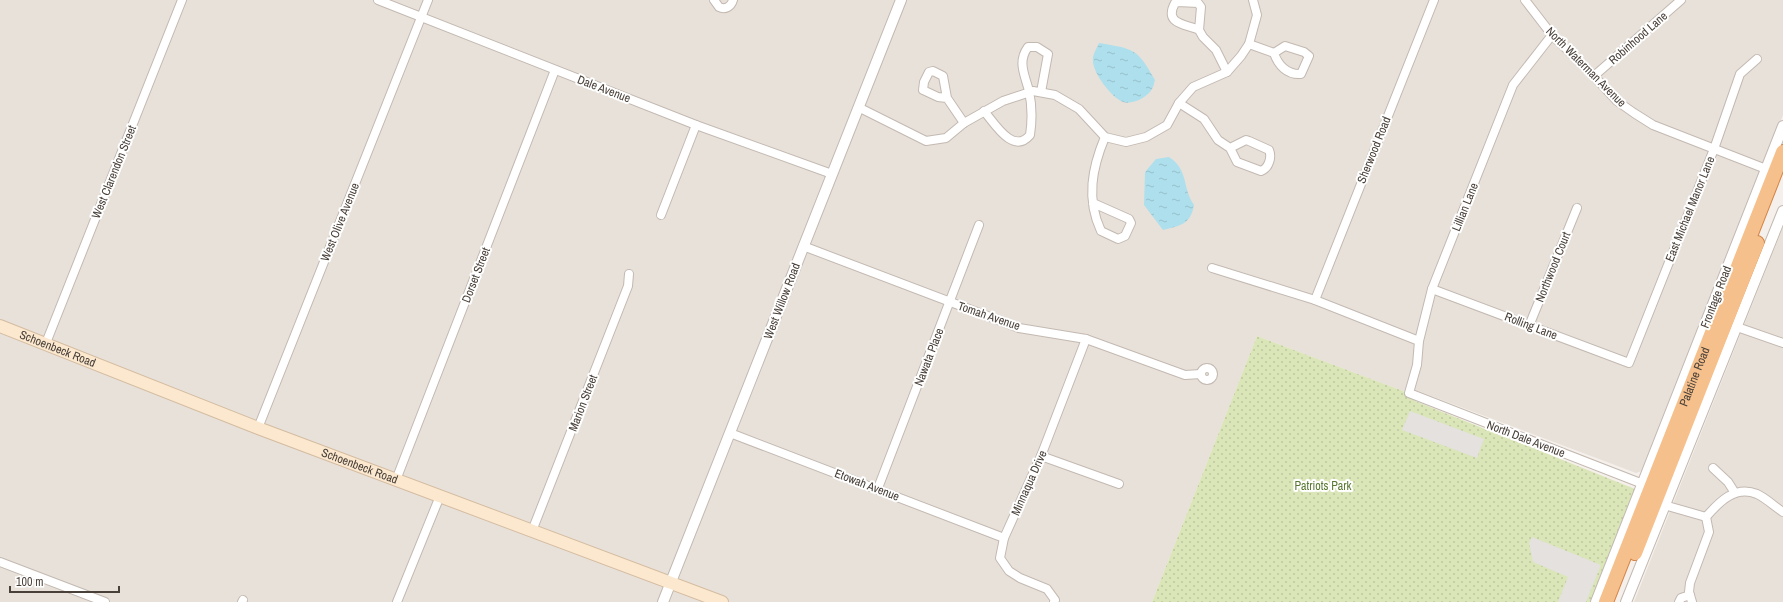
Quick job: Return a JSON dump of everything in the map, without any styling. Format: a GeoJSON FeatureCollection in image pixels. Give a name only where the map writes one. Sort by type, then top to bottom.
{"type":"FeatureCollection","features":[{"type":"Feature","properties":{"kind":"highway","name":"Palatine Road"},"geometry":{"type":"LineString","coordinates":[[1601,598],[1671,435],[1783,152]]}},
{"type":"Feature","properties":{"kind":"highway","name":"Palatine Road"},"geometry":{"type":"LineString","coordinates":[[1616,602],[1783,178]]}},
{"type":"Feature","properties":{"kind":"main road","name":"Schoenbeck Road"},"geometry":{"type":"LineString","coordinates":[[0,326],[258,428],[722,602]]}},
{"type":"Feature","properties":{"kind":"street","name":"West Clarendon Street"},"geometry":{"type":"LineString","coordinates":[[46,343],[182,0]]}},
{"type":"Feature","properties":{"kind":"street","name":"Dale Avenue"},"geometry":{"type":"LineString","coordinates":[[378,0],[422,16],[696,125],[832,174]]}},
{"type":"Feature","properties":{"kind":"street","name":"West Olive Avenue"},"geometry":{"type":"LineString","coordinates":[[258,428],[428,0]]}},
{"type":"Feature","properties":{"kind":"street"},"geometry":{"type":"LineString","coordinates":[[714,0],[718,7],[724,8],[730,6],[732,0]]}},
{"type":"Feature","properties":{"kind":"street","name":"West Willow Road"},"geometry":{"type":"LineString","coordinates":[[664,602],[803,246],[860,108],[901,0]]}},
{"type":"Feature","properties":{"kind":"street"},"geometry":{"type":"LineString","coordinates":[[860,108],[926,141],[946,138],[964,123],[1002,101],[1029,92],[1040,92],[1055,95],[1079,109],[1105,137],[1126,142],[1146,137],[1166,125],[1179,103],[1193,87],[1228,72],[1250,44],[1257,15],[1253,0]]}},
{"type":"Feature","properties":{"kind":"street","name":"Sherwood Road"},"geometry":{"type":"LineString","coordinates":[[1315,300],[1434,0]]}},
{"type":"Feature","properties":{"kind":"street","name":"North Waterman Avenue"},"geometry":{"type":"LineString","coordinates":[[1525,0],[1552,36],[1594,76],[1617,101],[1646,121],[1766,169]]}},
{"type":"Feature","properties":{"kind":"street","name":"Robinhood Lane"},"geometry":{"type":"LineString","coordinates":[[1594,76],[1681,0]]}},
{"type":"Feature","properties":{"kind":"street"},"geometry":{"type":"LineString","coordinates":[[1199,30],[1203,37],[1216,50],[1228,72]]}},
{"type":"Feature","properties":{"kind":"street","name":"Lillian Lane"},"geometry":{"type":"LineString","coordinates":[[1409,393],[1417,365],[1419,341],[1432,289],[1513,85],[1552,36]]}},
{"type":"Feature","properties":{"kind":"street"},"geometry":{"type":"LineString","coordinates":[[1250,44],[1274,53]]}},
{"type":"Feature","properties":{"kind":"street"},"geometry":{"type":"LineString","coordinates":[[984,111],[1010,140],[1017,143],[1023,142],[1030,135],[1029,92],[1024,74],[1022,57],[1028,47],[1032,46],[1046,51],[1048,54],[1040,92]]}},
{"type":"Feature","properties":{"kind":"street","name":"East Michael Manor Lane"},"geometry":{"type":"LineString","coordinates":[[1629,363],[1714,149],[1740,74],[1757,59]]}},
{"type":"Feature","properties":{"kind":"street","name":"Dorset Street"},"geometry":{"type":"LineString","coordinates":[[396,480],[555,70]]}},
{"type":"Feature","properties":{"kind":"street"},"geometry":{"type":"LineString","coordinates":[[947,98],[964,123]]}},
{"type":"Feature","properties":{"kind":"street"},"geometry":{"type":"LineString","coordinates":[[1179,103],[1204,119],[1218,140],[1230,148],[1237,162],[1258,171],[1264,170],[1271,156],[1270,150],[1246,140],[1230,148]]}},
{"type":"Feature","properties":{"kind":"street"},"geometry":{"type":"LineString","coordinates":[[661,215],[696,125]]}},
{"type":"Feature","properties":{"kind":"street","name":"Frontage Road"},"geometry":{"type":"LineString","coordinates":[[1601,598],[1643,484],[1783,126]]}},
{"type":"Feature","properties":{"kind":"street"},"geometry":{"type":"LineString","coordinates":[[1092,203],[1129,219],[1131,223],[1125,236],[1118,239],[1101,231],[1092,203],[1091,194],[1094,164],[1105,137]]}},
{"type":"Feature","properties":{"kind":"street","name":"Northwood Court"},"geometry":{"type":"LineString","coordinates":[[1529,326],[1577,208]]}},
{"type":"Feature","properties":{"kind":"street"},"geometry":{"type":"LineString","coordinates":[[1626,602],[1783,211]]}},
{"type":"Feature","properties":{"kind":"street","name":"Nawata Place"},"geometry":{"type":"LineString","coordinates":[[878,488],[980,225]]}},
{"type":"Feature","properties":{"kind":"street","name":"Tomah Avenue"},"geometry":{"type":"LineString","coordinates":[[803,246],[1019,328],[1086,339],[1185,375],[1201,374]]}},
{"type":"Feature","properties":{"kind":"street"},"geometry":{"type":"LineString","coordinates":[[1212,268],[1315,300],[1419,341]]}},
{"type":"Feature","properties":{"kind":"street","name":"Marion Street"},"geometry":{"type":"LineString","coordinates":[[532,531],[628,286],[629,274]]}},
{"type":"Feature","properties":{"kind":"street","name":"Rolling Lane"},"geometry":{"type":"LineString","coordinates":[[1432,289],[1629,363]]}},
{"type":"Feature","properties":{"kind":"street"},"geometry":{"type":"LineString","coordinates":[[1737,327],[1783,343]]}},
{"type":"Feature","properties":{"kind":"street","name":"Minnaqua Drive"},"geometry":{"type":"LineString","coordinates":[[1054,602],[1055,600],[1047,589],[1020,578],[1009,571],[1000,558],[1004,538],[1041,456],[1086,339]]}},
{"type":"Feature","properties":{"kind":"street","name":"North Dale Avenue"},"geometry":{"type":"LineString","coordinates":[[1409,393],[1643,484]]}},
{"type":"Feature","properties":{"kind":"street","name":"Etowah Avenue"},"geometry":{"type":"LineString","coordinates":[[730,433],[878,488],[1004,538]]}},
{"type":"Feature","properties":{"kind":"street"},"geometry":{"type":"LineString","coordinates":[[1041,456],[1119,484]]}},
{"type":"Feature","properties":{"kind":"street"},"geometry":{"type":"LineString","coordinates":[[1713,468],[1728,482],[1735,493]]}},
{"type":"Feature","properties":{"kind":"street"},"geometry":{"type":"LineString","coordinates":[[1706,517],[1722,500],[1735,493],[1757,494],[1783,512]]}},
{"type":"Feature","properties":{"kind":"street"},"geometry":{"type":"LineString","coordinates":[[398,602],[440,496]]}},
{"type":"Feature","properties":{"kind":"street"},"geometry":{"type":"LineString","coordinates":[[1664,505],[1706,517]]}},
{"type":"Feature","properties":{"kind":"street"},"geometry":{"type":"LineString","coordinates":[[1679,602],[1681,598],[1691,598],[1690,583],[1709,532],[1706,517]]}},
{"type":"Feature","properties":{"kind":"street"},"geometry":{"type":"LineString","coordinates":[[0,562],[105,602]]}},
{"type":"Feature","properties":{"kind":"shaded area"},"geometry":{"type":"Polygon","coordinates":[[[0,0],[1783,0],[1783,115],[1642,471],[1636,473],[1418,391],[1403,391],[1257,336],[1152,602],[0,602],[0,0]]]}},
{"type":"Feature","properties":{"kind":"shaded area"},"geometry":{"type":"Polygon","coordinates":[[[1783,227],[1783,602],[1634,602],[1783,227]]]}},
{"type":"Feature","properties":{"kind":"shaded area"},"geometry":{"type":"Polygon","coordinates":[[[1410,411],[1484,439],[1477,458],[1402,430],[1410,411]]]}},
{"type":"Feature","properties":{"kind":"shaded area"},"geometry":{"type":"Polygon","coordinates":[[[1532,537],[1601,565],[1586,602],[1558,602],[1568,577],[1533,562],[1529,543],[1532,537]]]}},
{"type":"Feature","properties":{"kind":"green space","name":"Patriots Park"},"geometry":{"type":"Polygon","coordinates":[[[1257,336],[1403,391],[1415,401],[1635,489],[1590,602],[1152,602],[1257,336]]]}},
{"type":"Feature","properties":{"kind":"water"},"geometry":{"type":"Polygon","coordinates":[[[1099,43],[1127,49],[1139,56],[1155,80],[1153,88],[1147,95],[1139,100],[1127,103],[1118,99],[1108,90],[1099,78],[1093,61],[1093,56],[1099,43]]]}},
{"type":"Feature","properties":{"kind":"water"},"geometry":{"type":"Polygon","coordinates":[[[1169,157],[1175,162],[1183,173],[1190,199],[1194,205],[1193,211],[1184,223],[1163,230],[1144,205],[1145,172],[1156,159],[1169,157]]]}}]}
